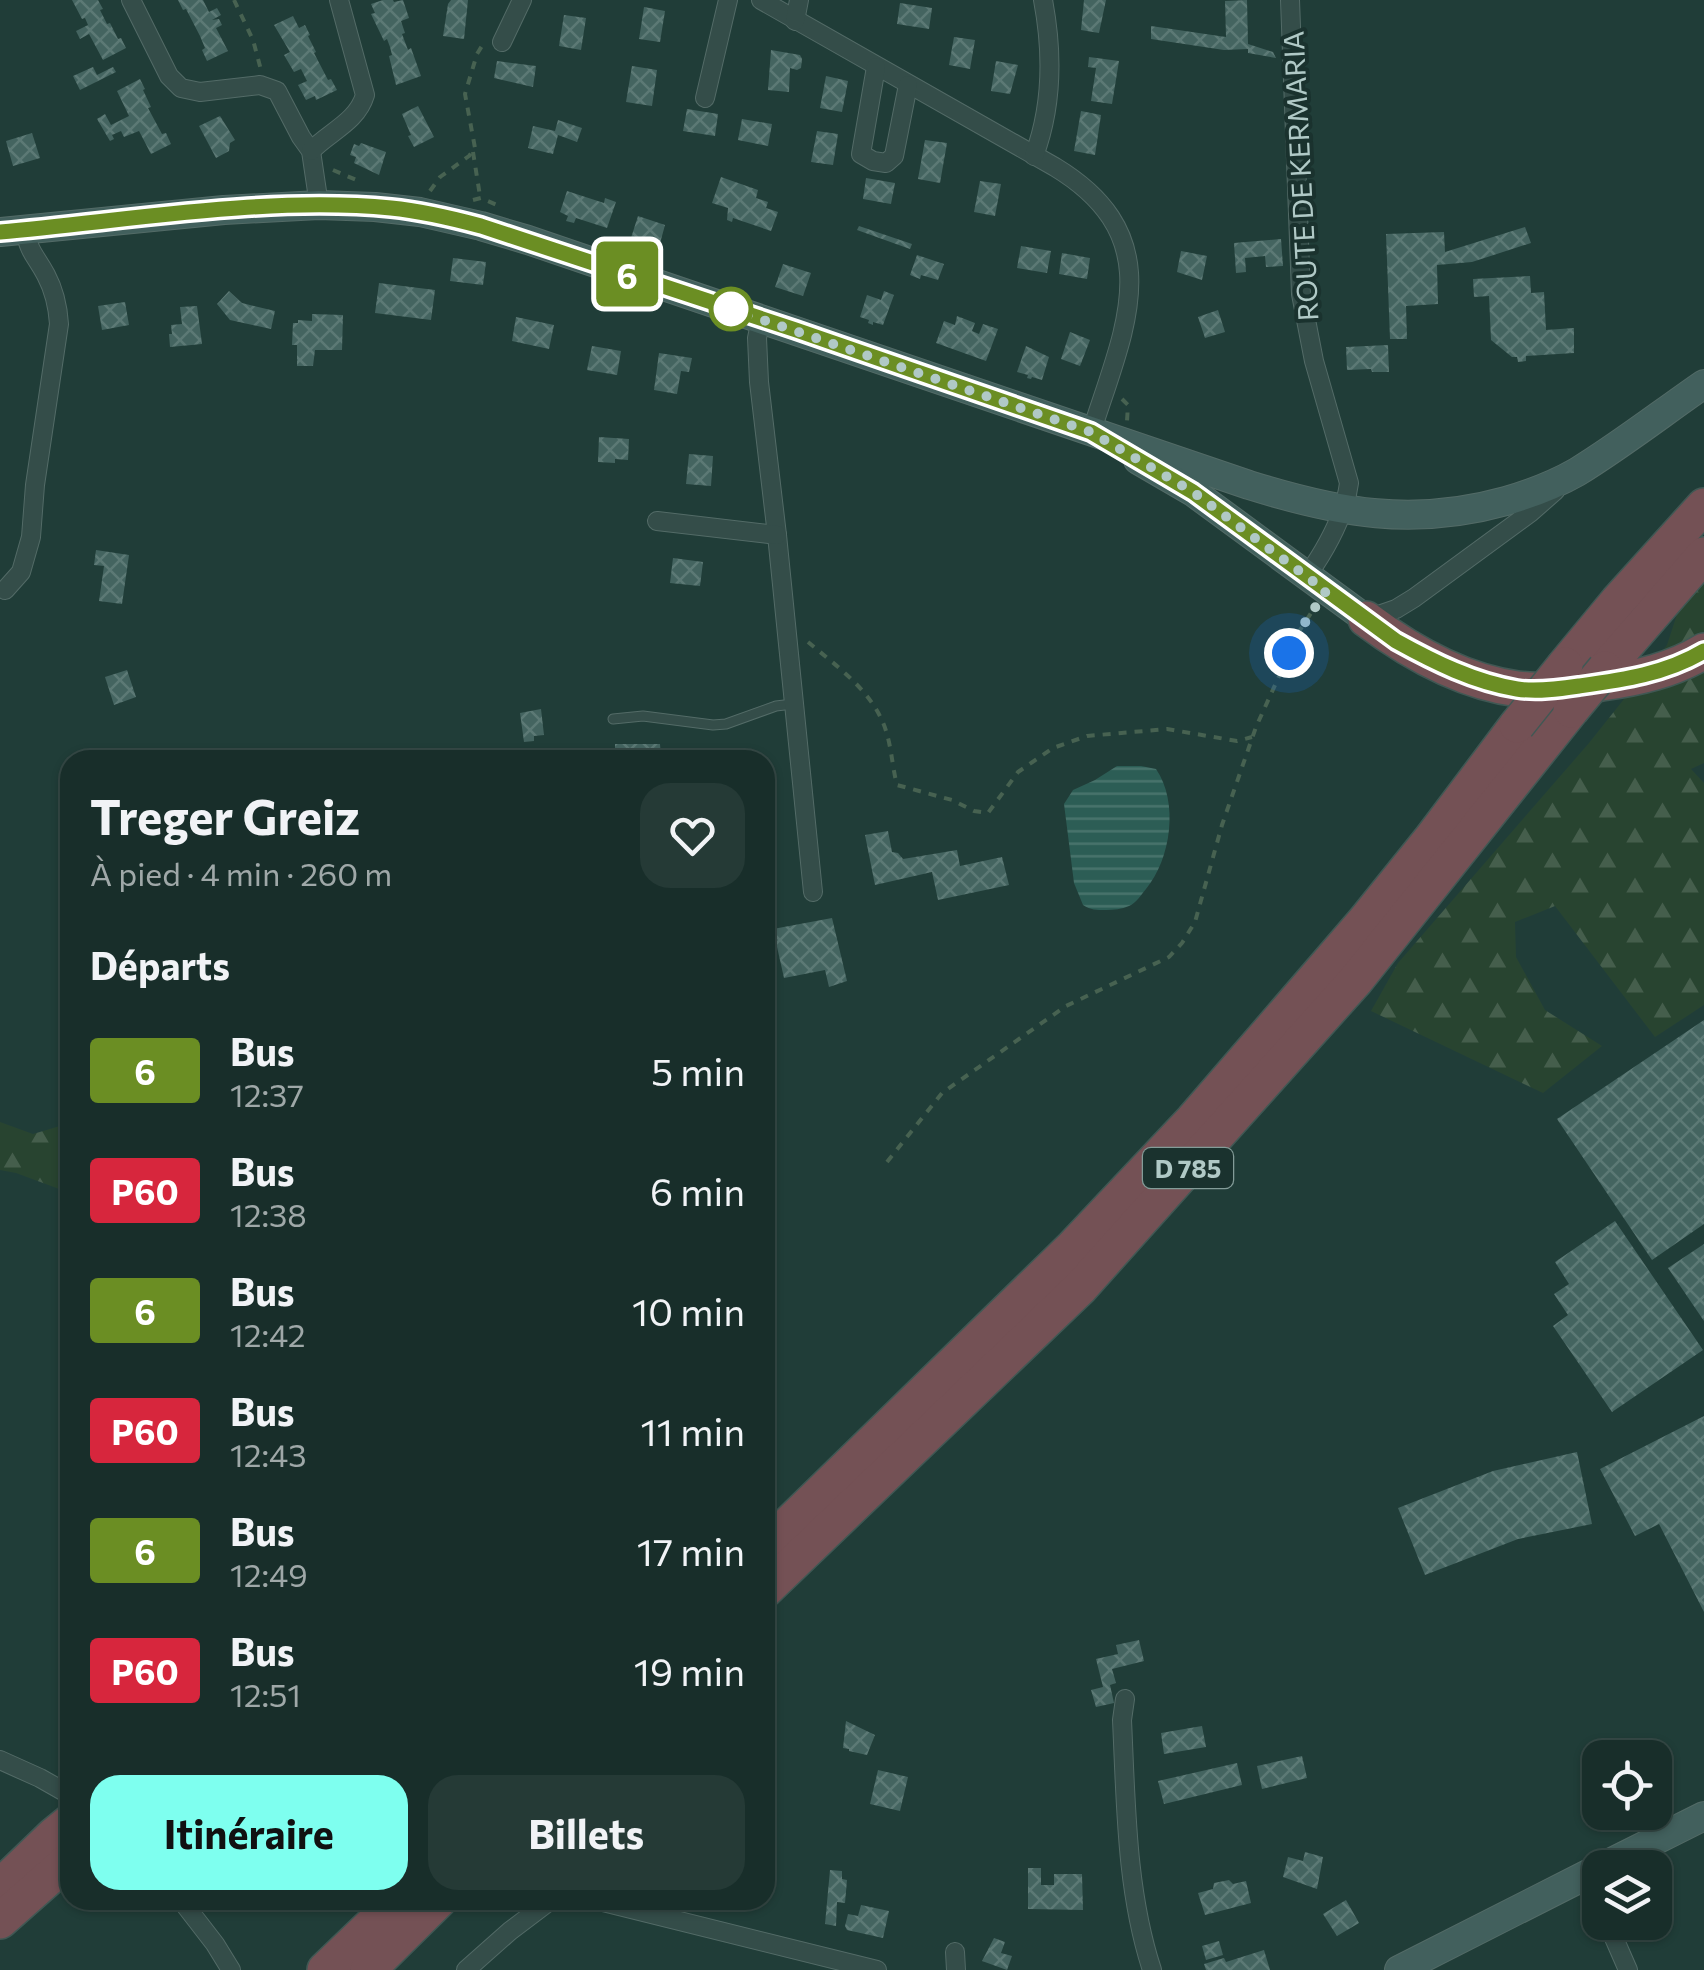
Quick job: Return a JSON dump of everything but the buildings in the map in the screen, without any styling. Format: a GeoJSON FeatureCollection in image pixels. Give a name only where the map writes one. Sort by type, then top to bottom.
{"type":"FeatureCollection","features":[{"type":"Feature","properties":{"kind":"highway","name":"D 785"},"geometry":{"type":"LineString","coordinates":[[775,1537],[1073,1247],[1193,1120],[1365,922],[1565,665],[1704,506]]}},
{"type":"Feature","properties":{"kind":"highway","name":"D 785"},"geometry":{"type":"LineString","coordinates":[[775,1580],[1092,1274],[1356,980],[1605,669],[1704,555]]}},
{"type":"Feature","properties":{"kind":"highway"},"geometry":{"type":"LineString","coordinates":[[1366,619],[1426,657],[1489,683],[1518,689],[1621,680],[1664,670],[1704,651]]}},
{"type":"Feature","properties":{"kind":"highway"},"geometry":{"type":"LineString","coordinates":[[0,1887],[60,1831]]}},
{"type":"Feature","properties":{"kind":"highway"},"geometry":{"type":"LineString","coordinates":[[0,1921],[60,1868]]}},
{"type":"Feature","properties":{"kind":"highway"},"geometry":{"type":"LineString","coordinates":[[363,1954],[392,1910]]}},
{"type":"Feature","properties":{"kind":"highway"},"geometry":{"type":"LineString","coordinates":[[325,1970],[363,1954],[425,1910]]}},
{"type":"Feature","properties":{"kind":"highway"},"geometry":{"type":"LineString","coordinates":[[297,1970],[312,1957],[363,1954]]}},
{"type":"Feature","properties":{"kind":"main road"},"geometry":{"type":"LineString","coordinates":[[12,231],[224,210],[319,205],[420,212],[504,232],[1262,489],[1342,509],[1392,516],[1475,509],[1521,496],[1574,474],[1704,384]]}},
{"type":"Feature","properties":{"kind":"main road"},"geometry":{"type":"LineString","coordinates":[[1091,432],[1193,492],[1366,619]]}},
{"type":"Feature","properties":{"kind":"main road"},"geometry":{"type":"LineString","coordinates":[[1635,1850],[1704,1816]]}},
{"type":"Feature","properties":{"kind":"main road"},"geometry":{"type":"LineString","coordinates":[[1400,1970],[1582,1877]]}},
{"type":"Feature","properties":{"kind":"street"},"geometry":{"type":"LineString","coordinates":[[132,0],[169,76],[181,88],[200,92],[260,85],[277,90],[311,151],[319,205]]}},
{"type":"Feature","properties":{"kind":"street"},"geometry":{"type":"LineString","coordinates":[[311,151],[325,136],[354,117],[365,95],[339,0]]}},
{"type":"Feature","properties":{"kind":"street"},"geometry":{"type":"LineString","coordinates":[[502,42],[522,0]]}},
{"type":"Feature","properties":{"kind":"street"},"geometry":{"type":"LineString","coordinates":[[704,98],[728,0]]}},
{"type":"Feature","properties":{"kind":"street"},"geometry":{"type":"LineString","coordinates":[[761,0],[1077,180],[1115,223],[1126,248],[1128,316],[1091,432]]}},
{"type":"Feature","properties":{"kind":"street"},"geometry":{"type":"LineString","coordinates":[[795,22],[799,0]]}},
{"type":"Feature","properties":{"kind":"street"},"geometry":{"type":"LineString","coordinates":[[1034,156],[1049,103],[1049,36],[1043,0]]}},
{"type":"Feature","properties":{"kind":"street","name":"ROUTE DE KERMARIA"},"geometry":{"type":"LineString","coordinates":[[1290,0],[1301,294],[1314,361],[1348,483],[1342,509],[1323,552],[1317,584]]}},
{"type":"Feature","properties":{"kind":"street"},"geometry":{"type":"LineString","coordinates":[[876,67],[861,154],[866,158],[886,162],[894,156],[908,85]]}},
{"type":"Feature","properties":{"kind":"street"},"geometry":{"type":"LineString","coordinates":[[5,590],[21,572],[28,552],[59,324],[47,277],[12,231]]}},
{"type":"Feature","properties":{"kind":"street"},"geometry":{"type":"LineString","coordinates":[[762,319],[756,338],[757,357],[813,892]]}},
{"type":"Feature","properties":{"kind":"street"},"geometry":{"type":"LineString","coordinates":[[1366,619],[1414,598],[1530,513],[1574,474]]}},
{"type":"Feature","properties":{"kind":"street"},"geometry":{"type":"LineString","coordinates":[[657,520],[777,535]]}},
{"type":"Feature","properties":{"kind":"street"},"geometry":{"type":"LineString","coordinates":[[1126,1698],[1122,1720],[1132,1887],[1152,1970]]}},
{"type":"Feature","properties":{"kind":"street"},"geometry":{"type":"LineString","coordinates":[[0,1760],[60,1789]]}},
{"type":"Feature","properties":{"kind":"street"},"geometry":{"type":"LineString","coordinates":[[189,1910],[231,1970]]}},
{"type":"Feature","properties":{"kind":"street"},"geometry":{"type":"LineString","coordinates":[[466,1970],[537,1910]]}},
{"type":"Feature","properties":{"kind":"street"},"geometry":{"type":"LineString","coordinates":[[635,1910],[876,1970]]}},
{"type":"Feature","properties":{"kind":"street"},"geometry":{"type":"LineString","coordinates":[[1615,1940],[1628,1970]]}},
{"type":"Feature","properties":{"kind":"lane"},"geometry":{"type":"LineString","coordinates":[[613,718],[643,716],[726,724],[793,704]]}},
{"type":"Feature","properties":{"kind":"path"},"geometry":{"type":"LineString","coordinates":[[234,0],[260,60],[260,85]]}},
{"type":"Feature","properties":{"kind":"path"},"geometry":{"type":"LineString","coordinates":[[481,198],[465,100],[484,41],[502,42]]}},
{"type":"Feature","properties":{"kind":"path"},"geometry":{"type":"LineString","coordinates":[[420,212],[423,197],[440,177],[473,152]]}},
{"type":"Feature","properties":{"kind":"path"},"geometry":{"type":"LineString","coordinates":[[887,1162],[942,1093],[1066,1006],[1168,957],[1182,943],[1196,922],[1222,824],[1252,737],[1317,584]]}},
{"type":"Feature","properties":{"kind":"path"},"geometry":{"type":"LineString","coordinates":[[784,624],[874,703],[888,736],[897,785],[952,800],[974,812],[988,813],[1018,772],[1035,758],[1086,736],[1167,729],[1237,741],[1252,737]]}},
{"type":"Feature","properties":{"kind":"green space"},"geometry":{"type":"Polygon","coordinates":[[[1704,581],[1704,763],[1691,769],[1704,783],[1704,1005],[1655,1037],[1555,906],[1515,922],[1516,957],[1545,1010],[1602,1046],[1543,1093],[1371,1011],[1398,963],[1589,743],[1667,645],[1681,602],[1704,581]]]}},
{"type":"Feature","properties":{"kind":"green space"},"geometry":{"type":"Polygon","coordinates":[[[0,1122],[33,1134],[60,1126],[60,1189],[0,1170],[0,1122]]]}},
{"type":"Feature","properties":{"kind":"shaded area"},"geometry":{"type":"Polygon","coordinates":[[[1117,766],[1156,769],[1168,797],[1169,830],[1155,877],[1136,901],[1120,909],[1094,909],[1083,905],[1074,883],[1064,804],[1073,790],[1117,766]]]}},
{"type":"Feature","properties":{"kind":"bus line","name":"6"},"geometry":{"type":"LineString","coordinates":[[0,232],[298,205],[392,208],[438,215],[528,240],[1091,432],[1193,492],[1396,641],[1489,683],[1537,690],[1621,680],[1664,670],[1704,651]]}},
{"type":"Feature","properties":{"kind":"route"},"geometry":{"type":"LineString","coordinates":[[731,309],[1091,432],[1193,492],[1326,591],[1289,653]]}}]}
